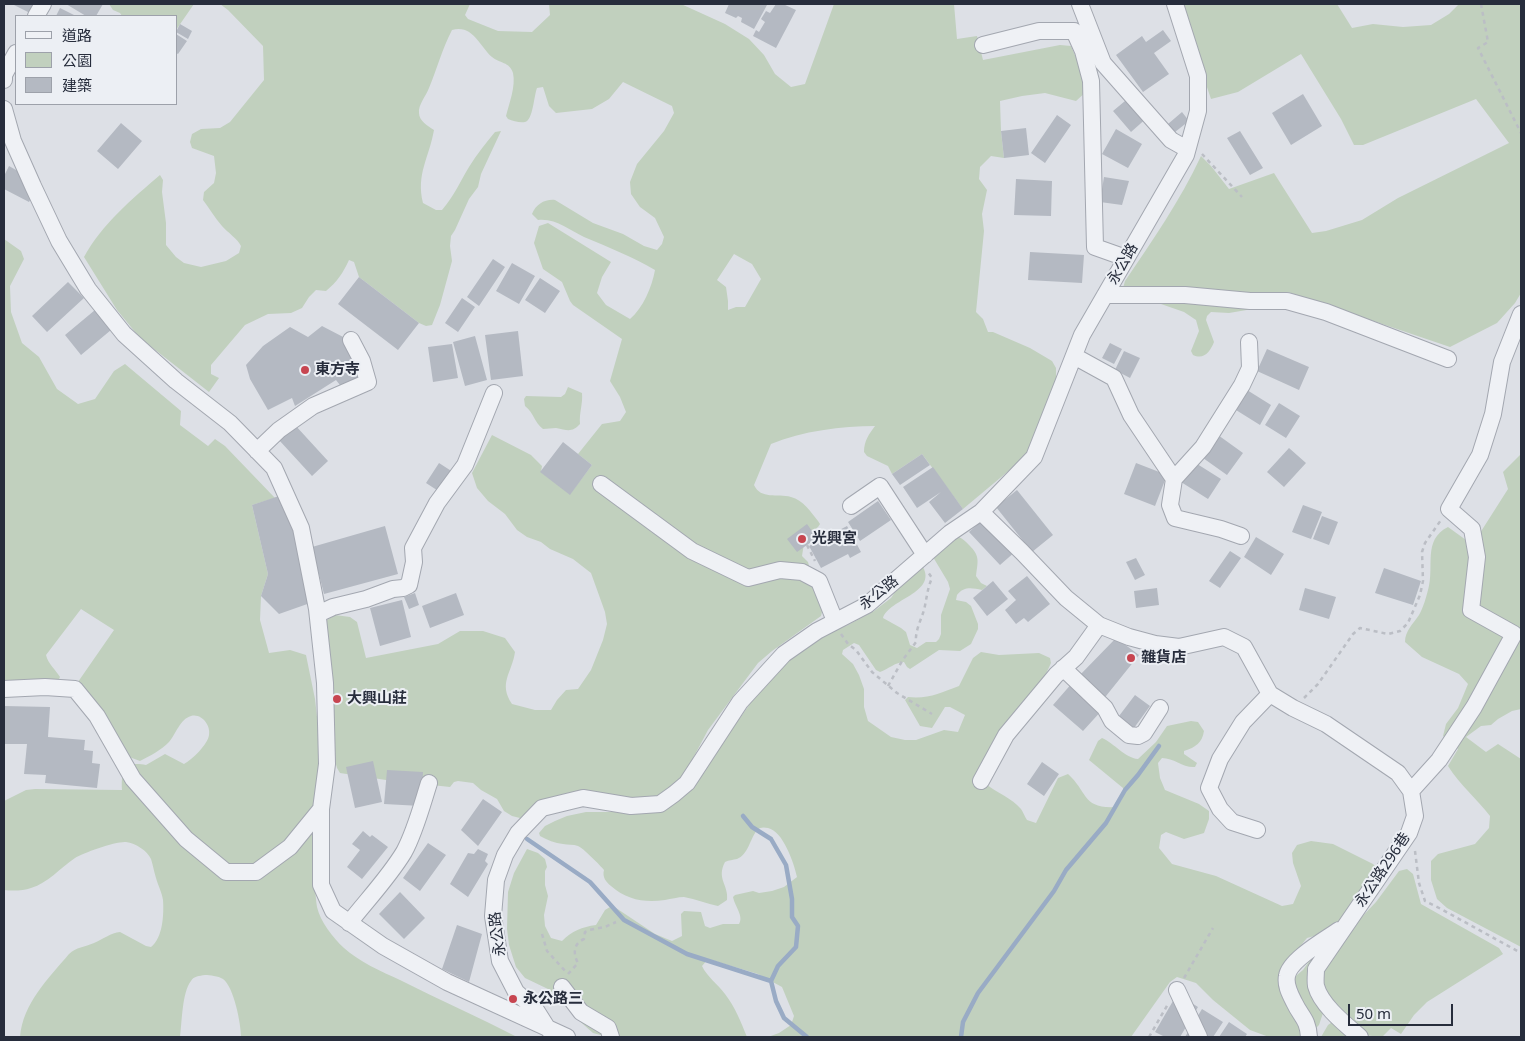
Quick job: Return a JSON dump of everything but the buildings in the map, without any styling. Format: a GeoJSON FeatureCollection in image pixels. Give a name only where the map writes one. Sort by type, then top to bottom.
{"type":"FeatureCollection","features":[{"type":"Feature","properties":{"kind":"street"},"geometry":{"type":"LineString","coordinates":[[37,15],[43,4]]}},
{"type":"Feature","properties":{"kind":"street"},"geometry":{"type":"LineString","coordinates":[[1080,4],[1103,63],[1171,140],[1187,149]]}},
{"type":"Feature","properties":{"kind":"street","name":"永公路"},"geometry":{"type":"LineString","coordinates":[[548,1029],[536,1010],[516,992],[500,961],[493,916],[496,880],[505,855],[518,833],[542,808],[583,798],[632,806],[660,804],[674,794],[687,783],[740,702],[784,654],[817,631],[837,626],[867,605],[950,533],[981,512],[1034,457],[1082,335],[1186,155],[1198,111],[1198,76],[1176,4]]}},
{"type":"Feature","properties":{"kind":"street"},"geometry":{"type":"LineString","coordinates":[[983,45],[1040,31],[1074,30],[1091,80],[1095,247],[1126,258]]}},
{"type":"Feature","properties":{"kind":"street"},"geometry":{"type":"LineString","coordinates":[[4,80],[4,75],[15,55]]}},
{"type":"Feature","properties":{"kind":"street"},"geometry":{"type":"LineString","coordinates":[[4,109],[13,141],[33,186],[59,240],[88,289],[124,334],[176,381],[230,423],[274,468],[301,528],[318,614],[324,683],[327,764],[321,809],[321,885],[333,911],[382,946],[447,982],[567,1037]]}},
{"type":"Feature","properties":{"kind":"street"},"geometry":{"type":"LineString","coordinates":[[1105,294],[1185,294],[1250,301],[1287,301],[1326,312],[1448,359]]}},
{"type":"Feature","properties":{"kind":"street"},"geometry":{"type":"LineString","coordinates":[[1411,791],[1439,760],[1474,707],[1514,634],[1471,610],[1477,557],[1472,529],[1449,509],[1464,485],[1483,447],[1493,414],[1502,362],[1521,314]]}},
{"type":"Feature","properties":{"kind":"street"},"geometry":{"type":"LineString","coordinates":[[258,451],[279,430],[313,406],[368,382],[362,361],[352,340]]}},
{"type":"Feature","properties":{"kind":"street"},"geometry":{"type":"LineString","coordinates":[[1241,536],[1221,529],[1174,518],[1170,505],[1174,479],[1204,447],[1242,385],[1250,368],[1249,342]]}},
{"type":"Feature","properties":{"kind":"street"},"geometry":{"type":"LineString","coordinates":[[1074,356],[1114,378],[1131,415],[1174,479]]}},
{"type":"Feature","properties":{"kind":"street"},"geometry":{"type":"LineString","coordinates":[[318,614],[333,607],[366,599],[393,588],[404,588],[409,585],[414,562],[413,548],[437,502],[465,464],[494,393]]}},
{"type":"Feature","properties":{"kind":"street"},"geometry":{"type":"LineString","coordinates":[[601,484],[692,551],[748,578],[780,570],[802,572],[819,581],[837,626]]}},
{"type":"Feature","properties":{"kind":"street"},"geometry":{"type":"LineString","coordinates":[[851,506],[880,486],[925,555]]}},
{"type":"Feature","properties":{"kind":"street"},"geometry":{"type":"LineString","coordinates":[[981,512],[1066,598],[1099,625],[1129,637],[1155,644],[1179,647],[1224,637],[1244,647],[1270,694],[1243,722],[1220,759],[1210,788],[1220,810],[1232,822],[1257,830]]}},
{"type":"Feature","properties":{"kind":"street"},"geometry":{"type":"LineString","coordinates":[[981,781],[1006,735],[1056,675],[1076,657],[1099,625]]}},
{"type":"Feature","properties":{"kind":"street"},"geometry":{"type":"LineString","coordinates":[[1063,668],[1105,708],[1112,721],[1129,736],[1138,736],[1144,733],[1160,708]]}},
{"type":"Feature","properties":{"kind":"street"},"geometry":{"type":"LineString","coordinates":[[4,688],[45,687],[75,690],[96,716],[133,779],[186,838],[226,872],[256,872],[290,847],[321,809]]}},
{"type":"Feature","properties":{"kind":"street","name":"永公路296巷"},"geometry":{"type":"LineString","coordinates":[[1270,694],[1326,724],[1398,773],[1411,791],[1415,816],[1409,833],[1316,970],[1316,984],[1322,999],[1360,1037]]}},
{"type":"Feature","properties":{"kind":"street"},"geometry":{"type":"LineString","coordinates":[[349,923],[404,852],[430,783]]}},
{"type":"Feature","properties":{"kind":"street"},"geometry":{"type":"LineString","coordinates":[[1309,1037],[1306,1019],[1292,997],[1287,985],[1286,975],[1303,955],[1346,926]]}},
{"type":"Feature","properties":{"kind":"street"},"geometry":{"type":"LineString","coordinates":[[565,981],[581,1012],[608,1028],[611,1037]]}},
{"type":"Feature","properties":{"kind":"street"},"geometry":{"type":"LineString","coordinates":[[1177,990],[1198,1037]]}},
{"type":"Feature","properties":{"kind":"path"},"geometry":{"type":"LineString","coordinates":[[1481,4],[1488,42],[1478,48],[1521,133]]}},
{"type":"Feature","properties":{"kind":"path"},"geometry":{"type":"LineString","coordinates":[[1187,149],[1199,151],[1242,197]]}},
{"type":"Feature","properties":{"kind":"path"},"geometry":{"type":"LineString","coordinates":[[1293,708],[1318,684],[1353,634],[1360,628],[1388,634],[1400,631],[1408,623],[1420,595],[1423,582],[1422,552],[1425,543],[1449,509]]}},
{"type":"Feature","properties":{"kind":"path"},"geometry":{"type":"LineString","coordinates":[[888,686],[902,661],[916,642],[927,590],[932,578]]}},
{"type":"Feature","properties":{"kind":"path"},"geometry":{"type":"LineString","coordinates":[[837,626],[848,644],[856,650],[872,672],[897,693],[932,714]]}},
{"type":"Feature","properties":{"kind":"path"},"geometry":{"type":"LineString","coordinates":[[1409,833],[1417,856],[1419,882],[1425,901],[1521,953]]}},
{"type":"Feature","properties":{"kind":"path"},"geometry":{"type":"LineString","coordinates":[[578,963],[574,957],[575,947],[584,939],[585,932],[616,922]]}},
{"type":"Feature","properties":{"kind":"path"},"geometry":{"type":"LineString","coordinates":[[542,934],[548,951],[565,981]]}},
{"type":"Feature","properties":{"kind":"green space"},"geometry":{"type":"Polygon","coordinates":[[[109,4],[194,4],[178,27],[178,15],[121,15],[113,10],[109,4]]]}},
{"type":"Feature","properties":{"kind":"green space"},"geometry":{"type":"Polygon","coordinates":[[[220,4],[470,4],[465,15],[468,19],[498,31],[532,32],[550,15],[549,4],[681,4],[725,24],[749,39],[764,55],[775,74],[791,87],[805,84],[834,4],[954,4],[957,39],[977,36],[983,60],[1060,45],[1071,46],[1087,91],[1076,101],[1045,93],[1000,101],[1004,158],[991,156],[980,167],[979,179],[987,190],[982,214],[984,231],[976,312],[983,319],[988,332],[993,332],[1030,348],[1052,361],[1056,368],[1056,381],[1028,452],[1018,463],[963,509],[922,454],[892,474],[888,466],[867,456],[864,452],[865,444],[875,426],[822,430],[783,439],[771,444],[754,485],[761,493],[791,497],[799,501],[810,510],[820,524],[805,537],[802,556],[808,562],[814,584],[824,604],[821,616],[758,663],[708,730],[682,779],[660,795],[633,801],[584,795],[528,817],[520,818],[504,811],[497,799],[473,783],[458,781],[454,782],[450,787],[340,773],[334,757],[326,626],[327,620],[335,615],[350,617],[357,622],[366,658],[438,644],[460,631],[483,631],[505,638],[515,652],[506,684],[508,697],[512,704],[535,710],[551,710],[566,690],[578,689],[591,670],[607,624],[605,612],[591,573],[573,559],[550,549],[541,542],[527,537],[517,530],[505,514],[488,501],[477,488],[472,473],[492,435],[531,455],[542,466],[541,472],[570,494],[592,465],[578,454],[602,424],[620,421],[626,412],[620,397],[610,381],[622,339],[573,305],[562,282],[543,269],[534,243],[539,226],[548,223],[611,262],[602,277],[597,293],[606,305],[630,319],[646,297],[655,270],[562,225],[551,221],[538,220],[532,214],[541,203],[555,200],[593,223],[623,234],[644,246],[657,250],[662,244],[664,237],[655,218],[640,207],[631,194],[630,182],[637,164],[664,131],[674,113],[672,106],[623,82],[609,99],[592,109],[556,113],[549,106],[543,87],[537,88],[532,113],[528,121],[516,122],[510,120],[506,116],[514,84],[512,69],[492,57],[471,33],[459,29],[452,30],[419,110],[419,116],[422,121],[434,130],[422,175],[421,193],[423,203],[436,210],[442,210],[482,149],[495,132],[501,131],[481,174],[478,187],[469,199],[451,236],[452,261],[440,305],[432,325],[426,326],[419,323],[359,277],[354,262],[349,260],[333,284],[326,291],[316,290],[302,308],[291,313],[268,314],[245,325],[211,365],[211,374],[219,378],[209,392],[140,338],[117,310],[84,257],[109,223],[128,203],[160,175],[163,180],[162,192],[166,223],[166,245],[176,257],[184,263],[201,267],[226,261],[239,253],[240,243],[222,226],[203,200],[204,192],[214,183],[216,173],[214,156],[192,148],[190,142],[192,134],[201,129],[220,128],[230,122],[264,80],[263,46],[220,4]],[[734,254],[717,280],[726,287],[728,310],[736,307],[745,307],[761,279],[752,264],[734,254]]]}},
{"type":"Feature","properties":{"kind":"green space"},"geometry":{"type":"Polygon","coordinates":[[[1179,4],[1337,4],[1352,28],[1373,24],[1403,27],[1431,25],[1449,14],[1459,4],[1521,4],[1521,293],[1515,303],[1497,323],[1450,347],[1288,292],[1275,293],[1264,307],[1229,313],[1211,312],[1206,320],[1214,342],[1206,354],[1197,356],[1193,355],[1191,351],[1199,331],[1196,320],[1184,312],[1161,304],[1153,291],[1123,288],[1125,281],[1175,205],[1201,156],[1229,189],[1274,173],[1312,233],[1326,231],[1362,220],[1398,198],[1509,143],[1476,99],[1363,145],[1354,145],[1341,119],[1301,54],[1238,92],[1211,99],[1179,4]]]}},
{"type":"Feature","properties":{"kind":"green space"},"geometry":{"type":"Polygon","coordinates":[[[4,239],[21,251],[24,259],[10,286],[11,312],[22,343],[39,357],[57,389],[78,404],[95,399],[114,371],[125,364],[181,411],[180,425],[208,446],[215,439],[225,446],[275,498],[252,505],[268,574],[261,596],[260,620],[269,653],[290,650],[306,655],[315,699],[321,752],[315,891],[321,918],[328,929],[344,948],[363,962],[517,1037],[241,1037],[236,1006],[227,983],[219,977],[205,975],[197,976],[188,986],[184,1000],[180,1037],[20,1037],[22,1025],[31,1002],[69,954],[78,948],[120,932],[151,947],[160,932],[163,919],[163,900],[151,859],[144,850],[126,842],[108,845],[79,856],[37,886],[14,891],[4,890],[4,801],[26,790],[35,789],[122,790],[122,777],[125,768],[133,764],[146,765],[165,754],[184,764],[203,747],[208,739],[209,728],[199,716],[191,716],[181,723],[169,742],[151,755],[140,761],[124,755],[71,692],[114,630],[81,609],[46,655],[60,677],[58,681],[4,684],[4,239]]]}},
{"type":"Feature","properties":{"kind":"green space"},"geometry":{"type":"Polygon","coordinates":[[[568,387],[582,393],[580,424],[574,429],[569,430],[543,429],[525,406],[524,399],[526,396],[561,397],[565,394],[568,387]]]}},
{"type":"Feature","properties":{"kind":"green space"},"geometry":{"type":"Polygon","coordinates":[[[1521,454],[1521,709],[1512,711],[1491,725],[1481,726],[1466,737],[1486,752],[1498,744],[1521,759],[1521,947],[1447,908],[1437,899],[1431,880],[1431,861],[1438,854],[1475,844],[1489,828],[1490,816],[1448,766],[1458,749],[1443,736],[1446,724],[1458,708],[1468,684],[1459,674],[1422,657],[1405,642],[1405,638],[1423,606],[1430,581],[1431,555],[1435,539],[1440,532],[1448,527],[1466,540],[1480,533],[1508,489],[1503,472],[1521,454]]]}},
{"type":"Feature","properties":{"kind":"green space"},"geometry":{"type":"Polygon","coordinates":[[[959,537],[977,555],[976,576],[981,583],[987,586],[982,590],[965,589],[957,595],[956,600],[966,602],[971,606],[978,624],[978,629],[971,644],[960,651],[939,650],[910,669],[904,662],[901,662],[880,672],[876,670],[859,645],[854,643],[843,650],[842,654],[853,664],[864,689],[864,707],[868,721],[891,737],[905,740],[916,740],[944,730],[958,732],[965,715],[950,707],[945,707],[932,728],[920,726],[905,700],[908,697],[934,695],[959,686],[973,658],[981,652],[999,655],[1039,653],[1050,658],[1051,663],[1039,689],[986,784],[1017,805],[1027,820],[1036,823],[1058,778],[1068,774],[1091,802],[1105,807],[1116,807],[1120,803],[1123,796],[1123,788],[1089,760],[1098,741],[1102,738],[1129,756],[1138,759],[1156,742],[1167,726],[1191,721],[1198,722],[1204,731],[1202,739],[1195,746],[1184,751],[1184,754],[1197,763],[1195,767],[1186,766],[1166,758],[1162,758],[1158,763],[1160,778],[1165,790],[1199,804],[1209,811],[1209,819],[1204,833],[1184,839],[1166,832],[1161,835],[1159,848],[1172,864],[1216,876],[1282,906],[1293,904],[1301,886],[1293,863],[1292,853],[1297,845],[1311,841],[1333,844],[1373,864],[1379,870],[1357,901],[1340,920],[1320,934],[1307,938],[1289,960],[1292,979],[1303,970],[1313,956],[1322,951],[1313,968],[1309,982],[1312,996],[1323,1013],[1319,1025],[1307,1037],[1269,1037],[1250,1030],[1213,1000],[1196,983],[1177,977],[1170,982],[1131,1037],[768,1037],[779,1033],[791,1025],[794,1016],[782,987],[758,974],[708,959],[702,966],[729,999],[747,1037],[608,1037],[593,1033],[548,989],[525,978],[516,967],[509,945],[507,929],[508,892],[514,873],[527,849],[538,853],[545,859],[547,867],[545,871],[545,885],[548,896],[544,915],[545,926],[551,938],[562,941],[578,930],[596,925],[605,910],[610,907],[616,908],[655,934],[672,941],[682,936],[681,914],[684,911],[701,912],[705,926],[710,928],[723,924],[739,924],[740,915],[733,897],[735,895],[753,891],[759,893],[772,891],[784,887],[797,877],[783,841],[773,830],[759,828],[741,857],[725,862],[722,878],[727,900],[718,906],[684,897],[643,901],[623,895],[611,886],[605,879],[604,870],[580,847],[551,841],[540,836],[539,833],[545,826],[555,821],[586,812],[639,814],[661,809],[740,718],[761,688],[807,643],[874,611],[891,598],[897,589],[923,567],[926,576],[924,583],[918,590],[887,611],[883,618],[906,632],[910,645],[917,648],[926,642],[936,642],[941,634],[941,615],[950,589],[948,582],[933,557],[959,537]]]}},
{"type":"Feature","properties":{"kind":"green space"},"geometry":{"type":"Polygon","coordinates":[[[1407,869],[1413,874],[1421,904],[1499,948],[1503,954],[1427,1002],[1414,1015],[1401,1034],[1391,1028],[1382,1037],[1363,1035],[1360,1037],[1321,1037],[1328,1025],[1335,1020],[1321,983],[1322,974],[1357,922],[1376,902],[1399,871],[1407,869]]]}},
{"type":"Feature","properties":{"kind":"waterway"},"geometry":{"type":"LineString","coordinates":[[961,1037],[963,1022],[978,993],[1054,891],[1066,870],[1106,823],[1125,790],[1159,746]]}},
{"type":"Feature","properties":{"kind":"waterway"},"geometry":{"type":"LineString","coordinates":[[743,816],[752,827],[771,839],[786,865],[792,899],[792,917],[798,926],[796,947],[778,966],[771,981],[776,1001],[784,1018],[807,1037]]}},
{"type":"Feature","properties":{"kind":"waterway"},"geometry":{"type":"LineString","coordinates":[[527,839],[590,882],[624,920],[687,954],[771,981]]}},
{"type":"Feature","properties":{"kind":"place","name":"東方寺"},"geometry":{"type":"Point","coordinates":[305,370]}},
{"type":"Feature","properties":{"kind":"place","name":"光興宮"},"geometry":{"type":"Point","coordinates":[802,539]}},
{"type":"Feature","properties":{"kind":"place","name":"雜貨店"},"geometry":{"type":"Point","coordinates":[1131,658]}},
{"type":"Feature","properties":{"kind":"place","name":"大興山莊"},"geometry":{"type":"Point","coordinates":[337,699]}},
{"type":"Feature","properties":{"kind":"place","name":"永公路三"},"geometry":{"type":"Point","coordinates":[513,999]}}]}
